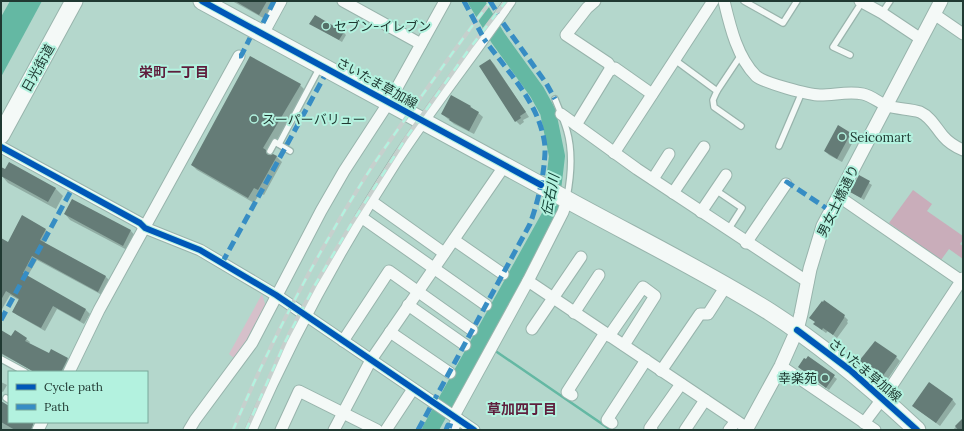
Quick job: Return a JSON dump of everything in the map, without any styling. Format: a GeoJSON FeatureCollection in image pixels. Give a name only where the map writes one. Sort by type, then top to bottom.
{"type":"FeatureCollection","features":[{"type":"Feature","properties":{"kind":"main road","name":"日光街道"},"geometry":{"type":"LineString","coordinates":[[1,135],[74,1]]}},
{"type":"Feature","properties":{"kind":"main road","name":"さいたま草加線"},"geometry":{"type":"LineString","coordinates":[[202,1],[726,286],[771,313],[850,370],[917,430]]}},
{"type":"Feature","properties":{"kind":"street"},"geometry":{"type":"LineString","coordinates":[[263,34],[281,1]]}},
{"type":"Feature","properties":{"kind":"street"},"geometry":{"type":"LineString","coordinates":[[343,1],[421,44]]}},
{"type":"Feature","properties":{"kind":"street"},"geometry":{"type":"LineString","coordinates":[[189,430],[252,343],[321,211],[344,171],[388,102],[444,1]]}},
{"type":"Feature","properties":{"kind":"street"},"geometry":{"type":"LineString","coordinates":[[251,430],[306,315],[361,217],[424,121],[486,36],[500,20],[510,1]]}},
{"type":"Feature","properties":{"kind":"street"},"geometry":{"type":"LineString","coordinates":[[595,1],[587,8],[566,35],[608,63],[612,69],[615,68],[652,94]]}},
{"type":"Feature","properties":{"kind":"street"},"geometry":{"type":"LineString","coordinates":[[614,153],[713,1]]}},
{"type":"Feature","properties":{"kind":"street"},"geometry":{"type":"LineString","coordinates":[[724,1],[736,42],[746,61],[757,77],[789,90],[819,95],[837,93],[863,94],[886,105],[919,112],[928,118],[944,137],[961,146]]}},
{"type":"Feature","properties":{"kind":"street","name":"男女土橋通り"},"geometry":{"type":"LineString","coordinates":[[746,429],[781,366],[796,330],[817,243],[823,226],[941,1]]}},
{"type":"Feature","properties":{"kind":"street"},"geometry":{"type":"LineString","coordinates":[[861,2],[882,13],[921,39]]}},
{"type":"Feature","properties":{"kind":"street"},"geometry":{"type":"LineString","coordinates":[[934,14],[963,34]]}},
{"type":"Feature","properties":{"kind":"street"},"geometry":{"type":"LineString","coordinates":[[70,371],[100,310],[239,56]]}},
{"type":"Feature","properties":{"kind":"street"},"geometry":{"type":"LineString","coordinates":[[576,125],[609,71],[612,69]]}},
{"type":"Feature","properties":{"kind":"street"},"geometry":{"type":"LineString","coordinates":[[561,114],[614,153],[746,243],[808,282]]}},
{"type":"Feature","properties":{"kind":"street"},"geometry":{"type":"LineString","coordinates":[[1,147],[145,228],[200,250],[276,295],[474,430]]}},
{"type":"Feature","properties":{"kind":"street"},"geometry":{"type":"LineString","coordinates":[[673,193],[704,147]]}},
{"type":"Feature","properties":{"kind":"street"},"geometry":{"type":"LineString","coordinates":[[653,179],[669,154]]}},
{"type":"Feature","properties":{"kind":"street"},"geometry":{"type":"LineString","coordinates":[[334,430],[371,360],[504,165]]}},
{"type":"Feature","properties":{"kind":"street"},"geometry":{"type":"LineString","coordinates":[[701,212],[726,175]]}},
{"type":"Feature","properties":{"kind":"street"},"geometry":{"type":"LineString","coordinates":[[746,243],[786,184]]}},
{"type":"Feature","properties":{"kind":"street"},"geometry":{"type":"LineString","coordinates":[[838,196],[962,280],[864,423]]}},
{"type":"Feature","properties":{"kind":"street"},"geometry":{"type":"LineString","coordinates":[[452,430],[454,417],[528,281],[563,212],[567,200]]}},
{"type":"Feature","properties":{"kind":"street"},"geometry":{"type":"LineString","coordinates":[[371,201],[444,253]]}},
{"type":"Feature","properties":{"kind":"street"},"geometry":{"type":"LineString","coordinates":[[361,217],[486,305]]}},
{"type":"Feature","properties":{"kind":"street"},"geometry":{"type":"LineString","coordinates":[[454,240],[503,274]]}},
{"type":"Feature","properties":{"kind":"street"},"geometry":{"type":"LineString","coordinates":[[532,329],[581,257]]}},
{"type":"Feature","properties":{"kind":"street"},"geometry":{"type":"LineString","coordinates":[[342,341],[389,271],[472,330]]}},
{"type":"Feature","properties":{"kind":"street"},"geometry":{"type":"LineString","coordinates":[[574,313],[599,275]]}},
{"type":"Feature","properties":{"kind":"street"},"geometry":{"type":"LineString","coordinates":[[528,281],[706,400],[746,429]]}},
{"type":"Feature","properties":{"kind":"street"},"geometry":{"type":"LineString","coordinates":[[662,371],[700,314],[708,314],[726,286]]}},
{"type":"Feature","properties":{"kind":"street"},"geometry":{"type":"LineString","coordinates":[[572,395],[567,392],[607,334],[643,287],[655,296],[624,345]]}},
{"type":"Feature","properties":{"kind":"street"},"geometry":{"type":"LineString","coordinates":[[408,305],[465,345]]}},
{"type":"Feature","properties":{"kind":"street"},"geometry":{"type":"LineString","coordinates":[[390,332],[450,373]]}},
{"type":"Feature","properties":{"kind":"street"},"geometry":{"type":"LineString","coordinates":[[612,423],[607,420],[646,360]]}},
{"type":"Feature","properties":{"kind":"street"},"geometry":{"type":"LineString","coordinates":[[781,366],[875,430]]}},
{"type":"Feature","properties":{"kind":"street"},"geometry":{"type":"LineString","coordinates":[[652,430],[650,428],[681,384]]}},
{"type":"Feature","properties":{"kind":"street"},"geometry":{"type":"LineString","coordinates":[[386,430],[413,389]]}},
{"type":"Feature","properties":{"kind":"street"},"geometry":{"type":"LineString","coordinates":[[281,430],[300,391],[377,430]]}},
{"type":"Feature","properties":{"kind":"street"},"geometry":{"type":"LineString","coordinates":[[685,430],[706,400]]}},
{"type":"Feature","properties":{"kind":"street"},"geometry":{"type":"LineString","coordinates":[[729,430],[736,421]]}},
{"type":"Feature","properties":{"kind":"lane"},"geometry":{"type":"LineString","coordinates":[[744,1],[783,24],[796,1]]}},
{"type":"Feature","properties":{"kind":"lane"},"geometry":{"type":"LineString","coordinates":[[882,13],[890,1]]}},
{"type":"Feature","properties":{"kind":"lane"},"geometry":{"type":"LineString","coordinates":[[850,55],[833,47],[861,2]]}},
{"type":"Feature","properties":{"kind":"lane"},"geometry":{"type":"LineString","coordinates":[[741,126],[714,107],[713,100],[717,91],[742,54]]}},
{"type":"Feature","properties":{"kind":"lane"},"geometry":{"type":"LineString","coordinates":[[676,60],[717,91]]}},
{"type":"Feature","properties":{"kind":"lane"},"geometry":{"type":"LineString","coordinates":[[279,144],[321,65]]}},
{"type":"Feature","properties":{"kind":"lane"},"geometry":{"type":"LineString","coordinates":[[779,146],[802,92]]}},
{"type":"Feature","properties":{"kind":"lane"},"geometry":{"type":"LineString","coordinates":[[555,99],[567,131],[570,147],[567,200]]}},
{"type":"Feature","properties":{"kind":"lane"},"geometry":{"type":"LineString","coordinates":[[270,151],[275,142],[290,151]]}},
{"type":"Feature","properties":{"kind":"lane"},"geometry":{"type":"LineString","coordinates":[[720,193],[742,208],[727,230]]}},
{"type":"Feature","properties":{"kind":"lane"},"geometry":{"type":"LineString","coordinates":[[1,359],[23,371]]}},
{"type":"Feature","properties":{"kind":"shaded area"},"geometry":{"type":"Polygon","coordinates":[[[10,1],[42,1],[1,77],[1,17],[10,1]]]}},
{"type":"Feature","properties":{"kind":"shaded area"},"geometry":{"type":"Polygon","coordinates":[[[913,190],[932,204],[927,211],[963,236],[963,240],[960,244],[963,246],[963,259],[949,249],[941,260],[889,223],[913,190]]]}},
{"type":"Feature","properties":{"kind":"shaded area"},"geometry":{"type":"Polygon","coordinates":[[[262,294],[266,307],[255,330],[235,359],[229,354],[262,294]]]}},
{"type":"Feature","properties":{"kind":"building"},"geometry":{"type":"Polygon","coordinates":[[[235,1],[267,1],[259,15],[235,1]]]}},
{"type":"Feature","properties":{"kind":"building"},"geometry":{"type":"Polygon","coordinates":[[[315,15],[344,32],[339,40],[309,24],[315,15]]]}},
{"type":"Feature","properties":{"kind":"building"},"geometry":{"type":"Polygon","coordinates":[[[250,56],[301,84],[263,148],[266,150],[268,155],[273,154],[277,156],[258,190],[254,188],[248,198],[191,165],[250,56]]]}},
{"type":"Feature","properties":{"kind":"building"},"geometry":{"type":"Polygon","coordinates":[[[490,59],[526,112],[515,122],[479,66],[490,59]]]}},
{"type":"Feature","properties":{"kind":"building"},"geometry":{"type":"Polygon","coordinates":[[[451,95],[479,112],[469,131],[441,114],[451,95]]]}},
{"type":"Feature","properties":{"kind":"building"},"geometry":{"type":"Polygon","coordinates":[[[838,125],[851,133],[837,159],[824,151],[838,125]]]}},
{"type":"Feature","properties":{"kind":"building"},"geometry":{"type":"Polygon","coordinates":[[[9,162],[56,188],[48,202],[1,176],[1,167],[5,169],[9,162]]]}},
{"type":"Feature","properties":{"kind":"building"},"geometry":{"type":"Polygon","coordinates":[[[859,175],[870,181],[861,198],[850,192],[859,175]]]}},
{"type":"Feature","properties":{"kind":"building"},"geometry":{"type":"Polygon","coordinates":[[[72,199],[131,230],[123,246],[64,214],[72,199]]]}},
{"type":"Feature","properties":{"kind":"building"},"geometry":{"type":"Polygon","coordinates":[[[22,215],[46,229],[40,240],[106,276],[98,292],[32,256],[23,273],[86,309],[80,321],[53,306],[41,328],[12,312],[19,299],[6,291],[1,300],[1,238],[8,242],[22,215]]]}},
{"type":"Feature","properties":{"kind":"building"},"geometry":{"type":"Polygon","coordinates":[[[824,300],[845,315],[833,335],[823,328],[822,330],[813,324],[815,322],[809,318],[824,300]]]}},
{"type":"Feature","properties":{"kind":"building"},"geometry":{"type":"Polygon","coordinates":[[[1,330],[11,336],[15,330],[27,338],[25,341],[49,353],[51,349],[68,358],[62,371],[32,371],[1,353],[1,330]]]}},
{"type":"Feature","properties":{"kind":"building"},"geometry":{"type":"Polygon","coordinates":[[[875,341],[897,356],[882,377],[859,361],[875,341]]]}},
{"type":"Feature","properties":{"kind":"building"},"geometry":{"type":"Polygon","coordinates":[[[808,356],[835,375],[826,388],[798,367],[804,358],[806,359],[808,356]]]}},
{"type":"Feature","properties":{"kind":"building"},"geometry":{"type":"Polygon","coordinates":[[[929,382],[953,399],[936,423],[912,406],[929,382]]]}},
{"type":"Feature","properties":{"kind":"building"},"geometry":{"type":"Polygon","coordinates":[[[1,401],[8,405],[8,423],[34,423],[31,430],[15,430],[1,421],[1,401]]]}},
{"type":"Feature","properties":{"kind":"building"},"geometry":{"type":"Polygon","coordinates":[[[963,418],[963,430],[958,430],[955,426],[963,418]]]}},
{"type":"Feature","properties":{"kind":"waterway","name":"伝右川"},"geometry":{"type":"LineString","coordinates":[[430,430],[550,215],[557,156],[548,112],[537,92],[498,38],[476,1]]}},
{"type":"Feature","properties":{"kind":"waterway"},"geometry":{"type":"LineString","coordinates":[[480,340],[488,346]]}},
{"type":"Feature","properties":{"kind":"waterway"},"geometry":{"type":"LineString","coordinates":[[494,350],[611,430]]}},
{"type":"Feature","properties":{"kind":"railway"},"geometry":{"type":"LineString","coordinates":[[233,430],[278,332],[347,206],[391,140],[491,1]]}},
{"type":"Feature","properties":{"kind":"railway"},"geometry":{"type":"LineString","coordinates":[[246,430],[286,340],[315,285],[350,226],[406,138],[470,48],[506,1]]}},
{"type":"Feature","properties":{"kind":"marked path"},"geometry":{"type":"LineString","coordinates":[[263,23],[274,1]]}},
{"type":"Feature","properties":{"kind":"marked path"},"geometry":{"type":"LineString","coordinates":[[464,1],[482,35]]}},
{"type":"Feature","properties":{"kind":"marked path"},"geometry":{"type":"LineString","coordinates":[[490,1],[498,14]]}},
{"type":"Feature","properties":{"kind":"marked path"},"geometry":{"type":"LineString","coordinates":[[503,23],[546,83],[555,99]]}},
{"type":"Feature","properties":{"kind":"marked path"},"geometry":{"type":"LineString","coordinates":[[239,56],[241,56],[250,38]]}},
{"type":"Feature","properties":{"kind":"marked path"},"geometry":{"type":"LineString","coordinates":[[418,430],[530,224],[536,207],[542,180],[545,147],[538,118],[510,72],[484,39]]}},
{"type":"Feature","properties":{"kind":"marked path"},"geometry":{"type":"LineString","coordinates":[[222,263],[324,77]]}},
{"type":"Feature","properties":{"kind":"marked path"},"geometry":{"type":"LineString","coordinates":[[786,184],[787,182],[826,208]]}},
{"type":"Feature","properties":{"kind":"marked path"},"geometry":{"type":"LineString","coordinates":[[1,320],[73,187]]}},
{"type":"Feature","properties":{"kind":"marked path"},"geometry":{"type":"LineString","coordinates":[[446,430],[448,425],[454,427]]}},
{"type":"Feature","properties":{"kind":"cycle path"},"geometry":{"type":"LineString","coordinates":[[202,1],[541,185]]}},
{"type":"Feature","properties":{"kind":"cycle path"},"geometry":{"type":"LineString","coordinates":[[1,147],[140,223],[145,228],[200,250],[276,295],[474,430]]}},
{"type":"Feature","properties":{"kind":"cycle path"},"geometry":{"type":"LineString","coordinates":[[797,330],[850,370],[917,430]]}},
{"type":"Feature","properties":{"kind":"place","name":"セブン-イレブン"},"geometry":{"type":"Point","coordinates":[326,26]}},
{"type":"Feature","properties":{"kind":"place","name":"スーパーバリュー"},"geometry":{"type":"Point","coordinates":[254,119]}},
{"type":"Feature","properties":{"kind":"place","name":"Seicomart"},"geometry":{"type":"Point","coordinates":[842,137]}},
{"type":"Feature","properties":{"kind":"place","name":"幸楽苑"},"geometry":{"type":"Point","coordinates":[825,378]}},
{"type":"Feature","properties":{"kind":"district","name":"栄町一丁目"},"geometry":{"type":"Point","coordinates":[174,72]}},
{"type":"Feature","properties":{"kind":"district","name":"草加四丁目"},"geometry":{"type":"Point","coordinates":[522,409]}}]}
